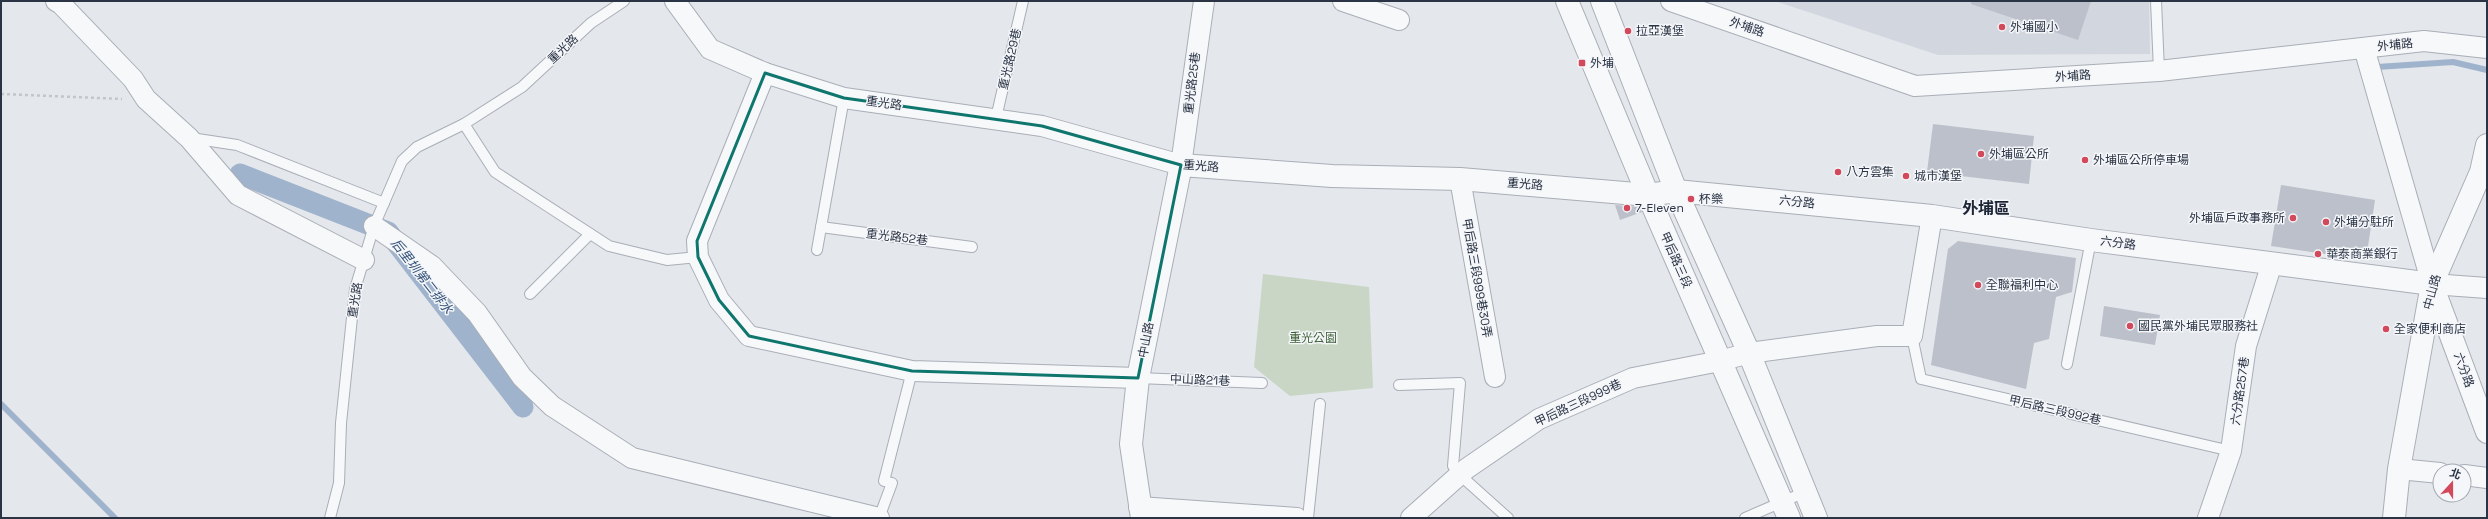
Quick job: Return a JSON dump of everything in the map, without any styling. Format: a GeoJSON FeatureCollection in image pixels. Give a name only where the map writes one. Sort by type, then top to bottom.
{"type":"FeatureCollection","features":[{"type":"Feature","properties":{"kind":"street"},"geometry":{"type":"LineString","coordinates":[[56,1],[61,4],[133,79],[146,99],[189,138],[238,195],[364,260]]}},
{"type":"Feature","properties":{"kind":"street","name":"重光路"},"geometry":{"type":"LineString","coordinates":[[675,1],[710,49],[765,73],[844,98],[996,118],[1097,139],[1181,164],[1332,176],[1460,179],[1648,195]]}},
{"type":"Feature","properties":{"kind":"street","name":"重光路25巷"},"geometry":{"type":"LineString","coordinates":[[1181,164],[1204,1]]}},
{"type":"Feature","properties":{"kind":"street"},"geometry":{"type":"LineString","coordinates":[[1343,1],[1399,20]]}},
{"type":"Feature","properties":{"kind":"street","name":"甲后路三段"},"geometry":{"type":"LineString","coordinates":[[1567,1],[1648,195],[1786,511]]}},
{"type":"Feature","properties":{"kind":"street"},"geometry":{"type":"LineString","coordinates":[[1602,1],[1676,191],[1749,353],[1816,518]]}},
{"type":"Feature","properties":{"kind":"street","name":"外埔路"},"geometry":{"type":"LineString","coordinates":[[1671,1],[1915,86],[2159,71],[2424,41],[2487,48]]}},
{"type":"Feature","properties":{"kind":"street"},"geometry":{"type":"LineString","coordinates":[[2364,48],[2432,284],[2487,288]]}},
{"type":"Feature","properties":{"kind":"street"},"geometry":{"type":"LineString","coordinates":[[765,73],[697,242],[698,257],[719,300],[749,336],[912,371],[1138,378]]}},
{"type":"Feature","properties":{"kind":"street","name":"中山路"},"geometry":{"type":"LineString","coordinates":[[2394,518],[2399,469],[2432,284],[2481,172],[2487,145]]}},
{"type":"Feature","properties":{"kind":"street","name":"中山路"},"geometry":{"type":"LineString","coordinates":[[1141,512],[1131,444],[1138,378],[1181,164]]}},
{"type":"Feature","properties":{"kind":"street","name":"甲后路三段999巷30弄"},"geometry":{"type":"LineString","coordinates":[[1460,179],[1495,377]]}},
{"type":"Feature","properties":{"kind":"street","name":"六分路"},"geometry":{"type":"LineString","coordinates":[[1648,195],[1676,191],[1932,216],[2091,240],[2432,284],[2487,432]]}},
{"type":"Feature","properties":{"kind":"street","name":"甲后路三段992巷"},"geometry":{"type":"LineString","coordinates":[[1912,336],[1932,216]]}},
{"type":"Feature","properties":{"kind":"street"},"geometry":{"type":"LineString","coordinates":[[374,226],[432,266],[477,313],[522,377],[552,406],[632,458],[879,518]]}},
{"type":"Feature","properties":{"kind":"street","name":"六分路257巷"},"geometry":{"type":"LineString","coordinates":[[2208,518],[2232,451],[2246,346],[2272,263]]}},
{"type":"Feature","properties":{"kind":"street"},"geometry":{"type":"LineString","coordinates":[[1749,353],[1877,336],[1912,336]]}},
{"type":"Feature","properties":{"kind":"street","name":"甲后路三段999巷"},"geometry":{"type":"LineString","coordinates":[[1411,518],[1460,475],[1539,419],[1633,378],[1720,361],[1749,353]]}},
{"type":"Feature","properties":{"kind":"street"},"geometry":{"type":"LineString","coordinates":[[2399,469],[2432,472]]}},
{"type":"Feature","properties":{"kind":"street"},"geometry":{"type":"LineString","coordinates":[[2472,476],[2487,478]]}},
{"type":"Feature","properties":{"kind":"street"},"geometry":{"type":"LineString","coordinates":[[1141,512],[1297,518]]}},
{"type":"Feature","properties":{"kind":"lane","name":"重光路"},"geometry":{"type":"LineString","coordinates":[[330,518],[340,482],[341,423],[355,289],[374,226],[402,162],[417,147],[464,124],[522,87],[591,23],[624,1]]}},
{"type":"Feature","properties":{"kind":"lane","name":"重光路29巷"},"geometry":{"type":"LineString","coordinates":[[996,118],[1023,1]]}},
{"type":"Feature","properties":{"kind":"lane"},"geometry":{"type":"LineString","coordinates":[[2156,1],[2159,71]]}},
{"type":"Feature","properties":{"kind":"lane"},"geometry":{"type":"LineString","coordinates":[[817,250],[844,98]]}},
{"type":"Feature","properties":{"kind":"lane"},"geometry":{"type":"LineString","coordinates":[[464,124],[495,172],[609,246],[667,260],[698,257]]}},
{"type":"Feature","properties":{"kind":"lane"},"geometry":{"type":"LineString","coordinates":[[189,138],[237,145],[384,203]]}},
{"type":"Feature","properties":{"kind":"lane","name":"重光路52巷"},"geometry":{"type":"LineString","coordinates":[[821,228],[972,247]]}},
{"type":"Feature","properties":{"kind":"lane"},"geometry":{"type":"LineString","coordinates":[[530,294],[590,234]]}},
{"type":"Feature","properties":{"kind":"lane"},"geometry":{"type":"LineString","coordinates":[[2067,364],[2091,240]]}},
{"type":"Feature","properties":{"kind":"lane","name":"甲后路三段992巷"},"geometry":{"type":"LineString","coordinates":[[1912,336],[1922,378],[2232,451]]}},
{"type":"Feature","properties":{"kind":"lane"},"geometry":{"type":"LineString","coordinates":[[879,518],[892,484],[884,481],[912,371]]}},
{"type":"Feature","properties":{"kind":"lane","name":"中山路21巷"},"geometry":{"type":"LineString","coordinates":[[1138,378],[1262,383]]}},
{"type":"Feature","properties":{"kind":"lane"},"geometry":{"type":"LineString","coordinates":[[1399,385],[1460,382],[1453,466],[1460,475],[1508,518]]}},
{"type":"Feature","properties":{"kind":"lane"},"geometry":{"type":"LineString","coordinates":[[1308,518],[1320,404]]}},
{"type":"Feature","properties":{"kind":"lane"},"geometry":{"type":"LineString","coordinates":[[1745,518],[1786,511],[1805,492]]}},
{"type":"Feature","properties":{"kind":"path"},"geometry":{"type":"LineString","coordinates":[[1,94],[146,99]]}},
{"type":"Feature","properties":{"kind":"highlighted area"},"geometry":{"type":"Polygon","coordinates":[[[765,73],[844,98],[1042,126],[1181,165],[1138,378],[912,371],[749,336],[719,300],[698,257],[697,241],[765,73]]]}},
{"type":"Feature","properties":{"kind":"shaded area","name":"外埔國小"},"geometry":{"type":"Polygon","coordinates":[[[1775,1],[2149,1],[2150,54],[1938,55],[1775,1]]]}},
{"type":"Feature","properties":{"kind":"green space","name":"重光公園"},"geometry":{"type":"Polygon","coordinates":[[[1263,274],[1369,287],[1373,388],[1290,396],[1254,367],[1263,274]]]}},
{"type":"Feature","properties":{"kind":"building"},"geometry":{"type":"Polygon","coordinates":[[[1971,1],[2091,1],[2078,40],[1971,4],[1971,1]]]}},
{"type":"Feature","properties":{"kind":"building","name":"外埔區公所"},"geometry":{"type":"Polygon","coordinates":[[[1933,124],[2034,136],[2029,184],[1927,172],[1933,124]]]}},
{"type":"Feature","properties":{"kind":"building"},"geometry":{"type":"Polygon","coordinates":[[[2281,185],[2375,200],[2367,253],[2340,249],[2338,256],[2271,246],[2281,185]]]}},
{"type":"Feature","properties":{"kind":"building","name":"7-Eleven"},"geometry":{"type":"Polygon","coordinates":[[[1615,205],[1640,207],[1642,212],[1620,220],[1615,205]]]}},
{"type":"Feature","properties":{"kind":"building"},"geometry":{"type":"Polygon","coordinates":[[[1958,241],[2076,258],[2072,292],[2056,297],[2049,339],[2034,343],[2026,389],[1931,365],[1948,249],[1958,241]]]}},
{"type":"Feature","properties":{"kind":"building","name":"國民黨外埔民眾服務社"},"geometry":{"type":"Polygon","coordinates":[[[2104,306],[2160,315],[2155,345],[2100,336],[2104,306]]]}},
{"type":"Feature","properties":{"kind":"waterway"},"geometry":{"type":"LineString","coordinates":[[2377,67],[2453,62],[2487,70]]}},
{"type":"Feature","properties":{"kind":"waterway","name":"后里圳第二排水"},"geometry":{"type":"LineString","coordinates":[[240,174],[388,232],[523,407]]}},
{"type":"Feature","properties":{"kind":"waterway"},"geometry":{"type":"LineString","coordinates":[[1,404],[115,518]]}},
{"type":"Feature","properties":{"kind":"place","name":"外埔國小"},"geometry":{"type":"Point","coordinates":[2002,27]}},
{"type":"Feature","properties":{"kind":"place","name":"拉亞漢堡"},"geometry":{"type":"Point","coordinates":[1628,31]}},
{"type":"Feature","properties":{"kind":"place","name":"外埔"},"geometry":{"type":"Point","coordinates":[1582,63]}},
{"type":"Feature","properties":{"kind":"place","name":"外埔區公所"},"geometry":{"type":"Point","coordinates":[1981,154]}},
{"type":"Feature","properties":{"kind":"place","name":"外埔區公所停車場"},"geometry":{"type":"Point","coordinates":[2085,160]}},
{"type":"Feature","properties":{"kind":"place","name":"八方雲集"},"geometry":{"type":"Point","coordinates":[1838,172]}},
{"type":"Feature","properties":{"kind":"place","name":"城市漢堡"},"geometry":{"type":"Point","coordinates":[1906,176]}},
{"type":"Feature","properties":{"kind":"place","name":"杯樂"},"geometry":{"type":"Point","coordinates":[1691,199]}},
{"type":"Feature","properties":{"kind":"place","name":"7-Eleven"},"geometry":{"type":"Point","coordinates":[1627,208]}},
{"type":"Feature","properties":{"kind":"place","name":"外埔區戶政事務所"},"geometry":{"type":"Point","coordinates":[2293,218]}},
{"type":"Feature","properties":{"kind":"place","name":"外埔分駐所"},"geometry":{"type":"Point","coordinates":[2326,222]}},
{"type":"Feature","properties":{"kind":"place","name":"華泰商業銀行"},"geometry":{"type":"Point","coordinates":[2318,254]}},
{"type":"Feature","properties":{"kind":"place","name":"全聯福利中心"},"geometry":{"type":"Point","coordinates":[1978,285]}},
{"type":"Feature","properties":{"kind":"place","name":"國民黨外埔民眾服務社"},"geometry":{"type":"Point","coordinates":[2130,326]}},
{"type":"Feature","properties":{"kind":"place","name":"全家便利商店"},"geometry":{"type":"Point","coordinates":[2386,329]}},
{"type":"Feature","properties":{"kind":"district","name":"外埔區"},"geometry":{"type":"Point","coordinates":[1986,208]}}]}
